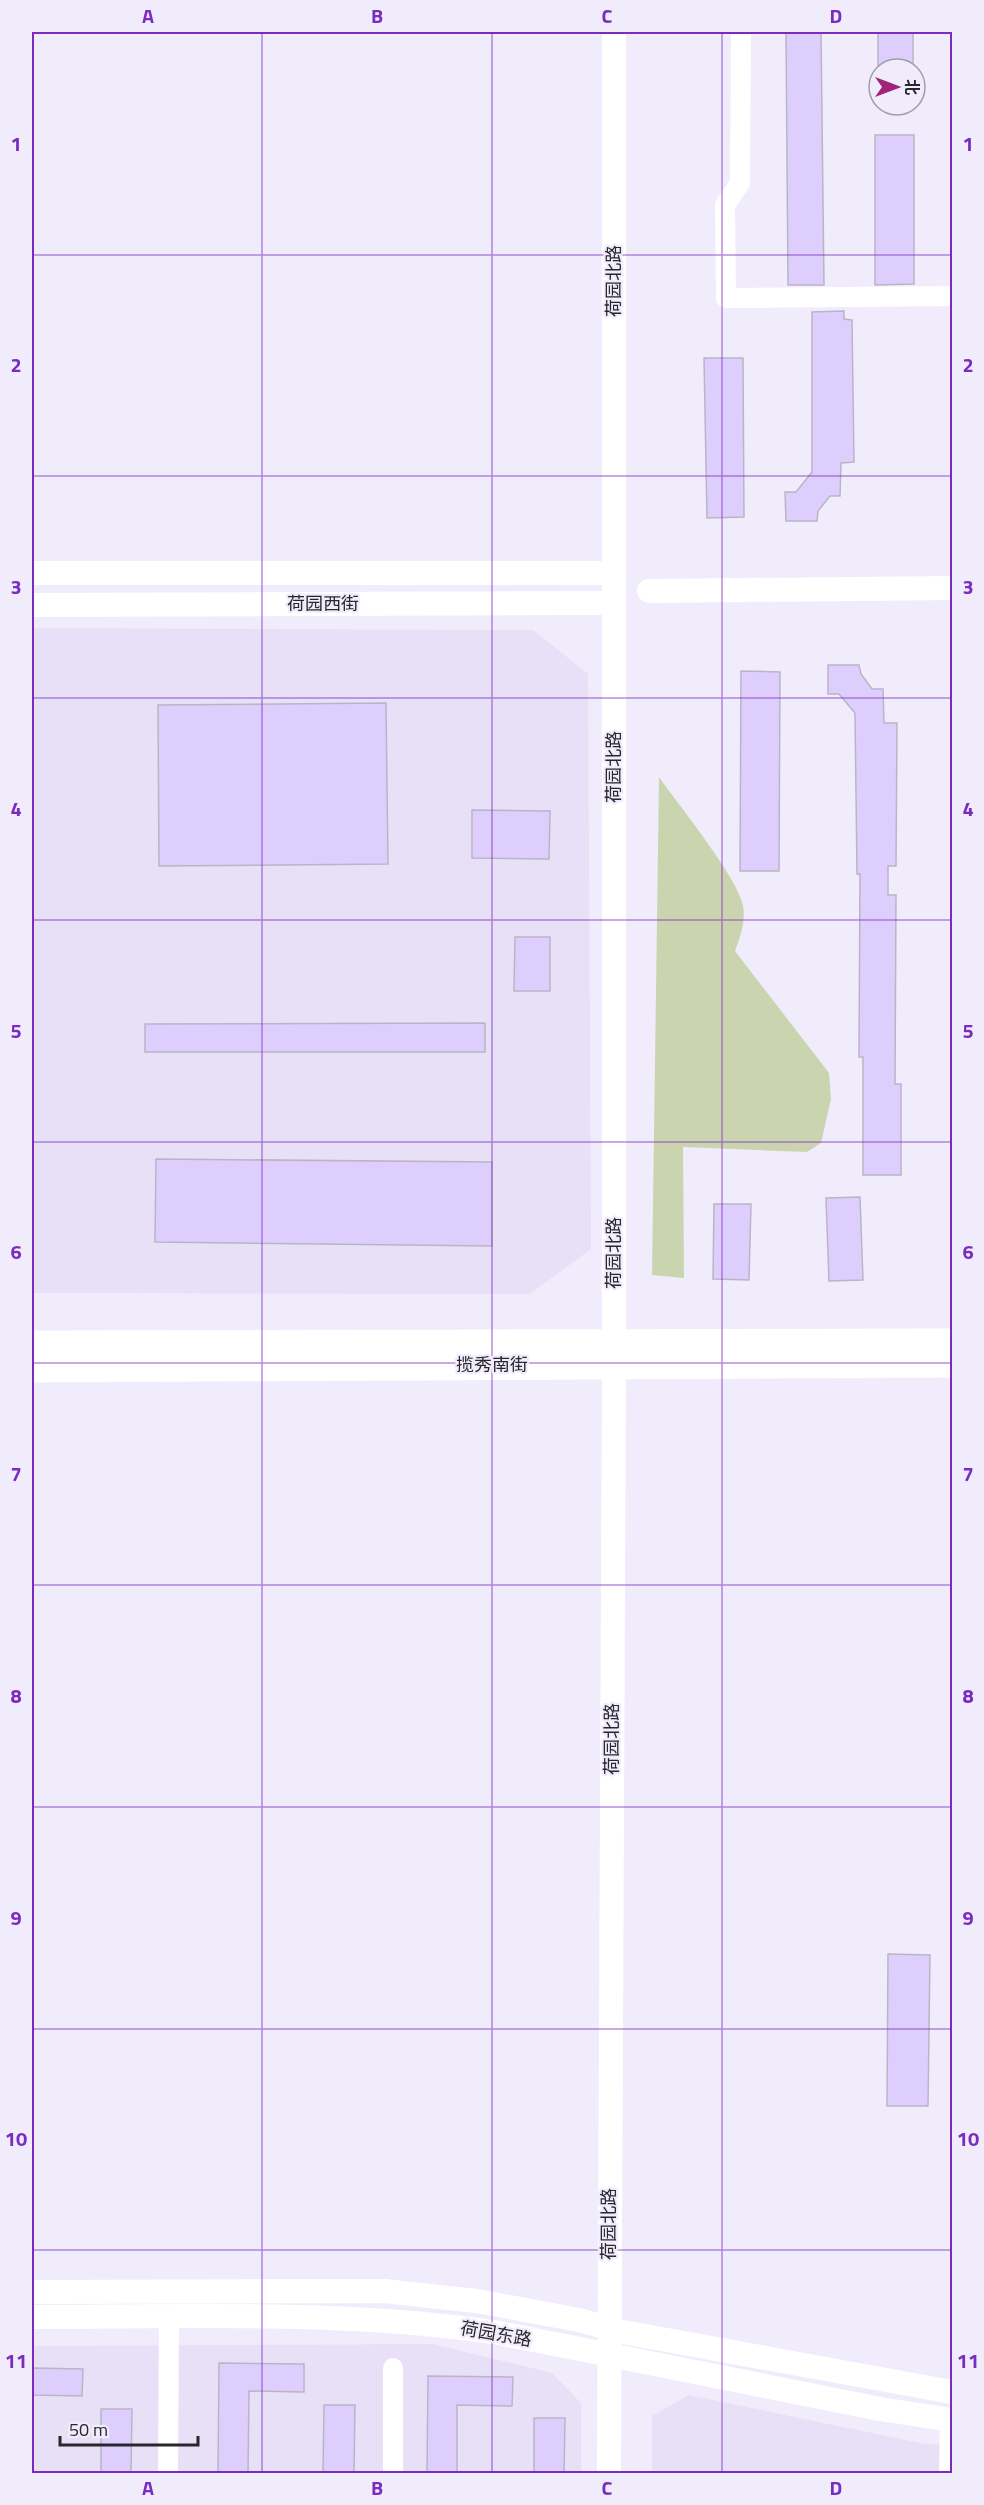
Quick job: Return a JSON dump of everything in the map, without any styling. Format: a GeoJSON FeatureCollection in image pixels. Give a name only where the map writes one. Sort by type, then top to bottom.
{"type":"FeatureCollection","features":[{"type":"Feature","properties":{"kind":"main road","name":"揽秀南街"},"geometry":{"type":"LineString","coordinates":[[32,1369],[614,1354],[952,1342]]}},
{"type":"Feature","properties":{"kind":"main road","name":"揽秀南街"},"geometry":{"type":"LineString","coordinates":[[32,1344],[614,1354],[952,1364]]}},
{"type":"Feature","properties":{"kind":"street","name":"荷园北路"},"geometry":{"type":"LineString","coordinates":[[609,2474],[614,1354],[614,32]]}},
{"type":"Feature","properties":{"kind":"street"},"geometry":{"type":"LineString","coordinates":[[741,32],[740,183],[725,205],[726,298],[952,296]]}},
{"type":"Feature","properties":{"kind":"street","name":"荷园西街"},"geometry":{"type":"LineString","coordinates":[[32,573],[614,573]]}},
{"type":"Feature","properties":{"kind":"street"},"geometry":{"type":"LineString","coordinates":[[649,591],[952,588]]}},
{"type":"Feature","properties":{"kind":"street","name":"荷园西街"},"geometry":{"type":"LineString","coordinates":[[32,605],[614,603]]}},
{"type":"Feature","properties":{"kind":"street","name":"荷园东路"},"geometry":{"type":"LineString","coordinates":[[32,2292],[384,2291],[477,2301],[952,2392]]}},
{"type":"Feature","properties":{"kind":"street","name":"荷园东路"},"geometry":{"type":"LineString","coordinates":[[32,2317],[403,2321],[499,2333],[880,2409],[951,2420]]}},
{"type":"Feature","properties":{"kind":"street"},"geometry":{"type":"LineString","coordinates":[[168,2474],[169,2317]]}},
{"type":"Feature","properties":{"kind":"street"},"geometry":{"type":"LineString","coordinates":[[393,2368],[393,2474]]}},
{"type":"Feature","properties":{"kind":"street"},"geometry":{"type":"LineString","coordinates":[[950,2474],[951,2420]]}},
{"type":"Feature","properties":{"kind":"shaded area"},"geometry":{"type":"Polygon","coordinates":[[[32,628],[533,630],[588,674],[591,1249],[530,1294],[32,1293],[32,628]]]}},
{"type":"Feature","properties":{"kind":"shaded area"},"geometry":{"type":"Polygon","coordinates":[[[432,2344],[552,2373],[581,2403],[581,2473],[32,2473],[32,2346],[432,2344]]]}},
{"type":"Feature","properties":{"kind":"shaded area"},"geometry":{"type":"Polygon","coordinates":[[[689,2395],[925,2444],[952,2445],[952,2473],[652,2473],[652,2416],[689,2395]]]}},
{"type":"Feature","properties":{"kind":"green space"},"geometry":{"type":"Polygon","coordinates":[[[659,777],[731,878],[744,911],[742,929],[735,951],[829,1073],[831,1099],[821,1143],[807,1152],[683,1147],[684,1278],[652,1275],[659,777]]]}},
{"type":"Feature","properties":{"kind":"building"},"geometry":{"type":"Polygon","coordinates":[[[786,32],[821,32],[824,285],[788,285],[786,32]]]}},
{"type":"Feature","properties":{"kind":"building"},"geometry":{"type":"Polygon","coordinates":[[[878,32],[913,32],[913,57],[878,57],[878,32]]]}},
{"type":"Feature","properties":{"kind":"building"},"geometry":{"type":"Polygon","coordinates":[[[875,135],[914,135],[914,284],[875,285],[875,135]]]}},
{"type":"Feature","properties":{"kind":"building"},"geometry":{"type":"Polygon","coordinates":[[[844,311],[844,319],[852,320],[854,462],[841,463],[840,496],[830,496],[818,511],[817,521],[786,521],[785,492],[796,492],[812,472],[812,312],[844,311]]]}},
{"type":"Feature","properties":{"kind":"building"},"geometry":{"type":"Polygon","coordinates":[[[704,358],[743,358],[744,517],[707,518],[704,358]]]}},
{"type":"Feature","properties":{"kind":"building"},"geometry":{"type":"Polygon","coordinates":[[[828,665],[859,665],[861,674],[872,689],[883,689],[884,723],[897,723],[896,866],[888,866],[888,895],[896,895],[895,1084],[901,1084],[901,1175],[863,1175],[863,1057],[859,1057],[860,874],[857,874],[855,713],[839,694],[828,694],[828,665]]]}},
{"type":"Feature","properties":{"kind":"building"},"geometry":{"type":"Polygon","coordinates":[[[741,671],[780,672],[779,871],[740,871],[741,671]]]}},
{"type":"Feature","properties":{"kind":"building"},"geometry":{"type":"Polygon","coordinates":[[[386,703],[388,864],[159,866],[158,705],[386,703]]]}},
{"type":"Feature","properties":{"kind":"building"},"geometry":{"type":"Polygon","coordinates":[[[472,810],[550,811],[549,859],[472,858],[472,810]]]}},
{"type":"Feature","properties":{"kind":"building"},"geometry":{"type":"Polygon","coordinates":[[[515,937],[550,937],[550,991],[514,991],[515,937]]]}},
{"type":"Feature","properties":{"kind":"building"},"geometry":{"type":"Polygon","coordinates":[[[485,1023],[485,1052],[145,1052],[145,1024],[485,1023]]]}},
{"type":"Feature","properties":{"kind":"building"},"geometry":{"type":"Polygon","coordinates":[[[156,1159],[492,1162],[492,1246],[155,1242],[156,1159]]]}},
{"type":"Feature","properties":{"kind":"building"},"geometry":{"type":"Polygon","coordinates":[[[860,1197],[863,1280],[829,1281],[826,1198],[860,1197]]]}},
{"type":"Feature","properties":{"kind":"building"},"geometry":{"type":"Polygon","coordinates":[[[714,1204],[751,1204],[749,1280],[713,1279],[714,1204]]]}},
{"type":"Feature","properties":{"kind":"building"},"geometry":{"type":"Polygon","coordinates":[[[888,1954],[930,1955],[928,2106],[887,2106],[888,1954]]]}},
{"type":"Feature","properties":{"kind":"building"},"geometry":{"type":"Polygon","coordinates":[[[219,2363],[304,2364],[304,2392],[249,2391],[248,2474],[218,2474],[219,2363]]]}},
{"type":"Feature","properties":{"kind":"building"},"geometry":{"type":"Polygon","coordinates":[[[32,2368],[83,2369],[82,2396],[32,2395],[32,2368]]]}},
{"type":"Feature","properties":{"kind":"building"},"geometry":{"type":"Polygon","coordinates":[[[428,2376],[513,2377],[512,2406],[457,2405],[457,2474],[427,2474],[428,2376]]]}},
{"type":"Feature","properties":{"kind":"building"},"geometry":{"type":"Polygon","coordinates":[[[324,2405],[355,2405],[354,2474],[323,2474],[324,2405]]]}},
{"type":"Feature","properties":{"kind":"building"},"geometry":{"type":"Polygon","coordinates":[[[101,2409],[132,2409],[131,2474],[101,2474],[101,2409]]]}},
{"type":"Feature","properties":{"kind":"building"},"geometry":{"type":"Polygon","coordinates":[[[534,2418],[565,2418],[564,2474],[534,2474],[534,2418]]]}}]}
